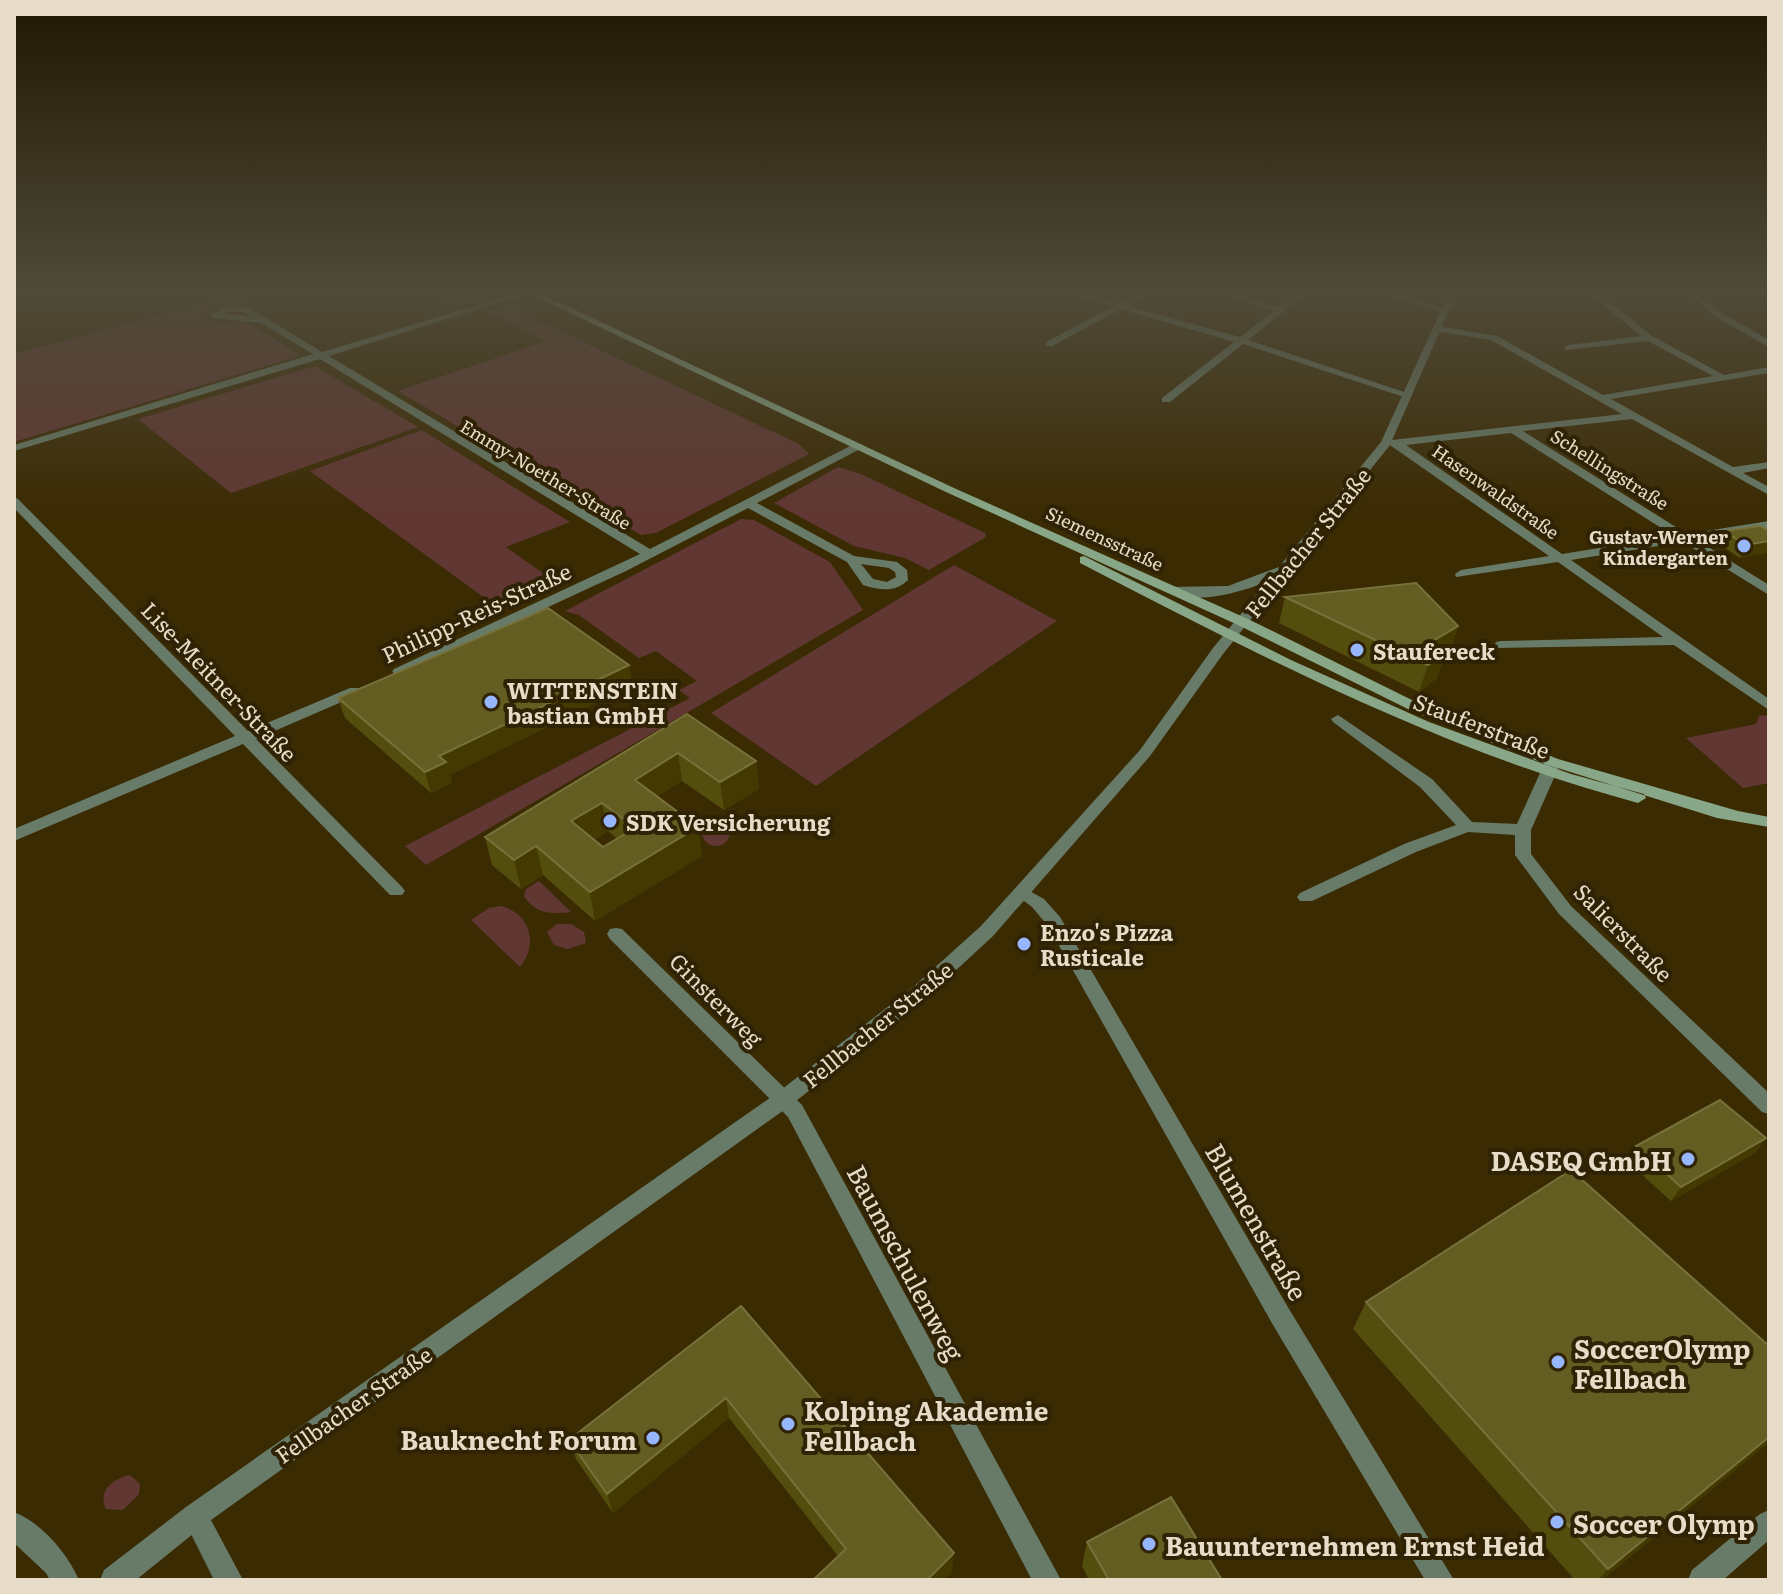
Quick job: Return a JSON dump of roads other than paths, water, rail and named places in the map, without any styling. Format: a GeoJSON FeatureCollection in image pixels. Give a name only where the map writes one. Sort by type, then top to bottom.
{"type":"FeatureCollection","features":[{"type":"Feature","properties":{"kind":"main road","name":"Siemensstraße"},"geometry":{"type":"LineString","coordinates":[[684,364],[950,490],[1231,634]]}},
{"type":"Feature","properties":{"kind":"main road","name":"Siemensstraße"},"geometry":{"type":"LineString","coordinates":[[950,490],[1243,622]]}},
{"type":"Feature","properties":{"kind":"main road","name":"Stauferstraße"},"geometry":{"type":"LineString","coordinates":[[1243,622],[1417,708],[1550,767],[1666,806],[1769,822]]}},
{"type":"Feature","properties":{"kind":"main road","name":"Stauferstraße"},"geometry":{"type":"LineString","coordinates":[[1231,634],[1399,717],[1497,757],[1550,767]]}},
{"type":"Feature","properties":{"kind":"street"},"geometry":{"type":"LineString","coordinates":[[14,448],[291,364]]}},
{"type":"Feature","properties":{"kind":"street","name":"Emmy-Noether-Straße"},"geometry":{"type":"LineString","coordinates":[[333,364],[650,554]]}},
{"type":"Feature","properties":{"kind":"street"},"geometry":{"type":"LineString","coordinates":[[1166,400],[1212,364]]}},
{"type":"Feature","properties":{"kind":"street"},"geometry":{"type":"LineString","coordinates":[[1314,364],[1408,395]]}},
{"type":"Feature","properties":{"kind":"street","name":"Fellbacher Straße"},"geometry":{"type":"LineString","coordinates":[[114,1580],[195,1516],[784,1099],[919,993],[1024,894],[1153,743],[1231,634],[1392,443],[1421,364]]}},
{"type":"Feature","properties":{"kind":"street"},"geometry":{"type":"LineString","coordinates":[[1541,364],[1769,492]]}},
{"type":"Feature","properties":{"kind":"street"},"geometry":{"type":"LineString","coordinates":[[1698,364],[1723,378]]}},
{"type":"Feature","properties":{"kind":"street"},"geometry":{"type":"LineString","coordinates":[[1602,398],[1769,370]]}},
{"type":"Feature","properties":{"kind":"street"},"geometry":{"type":"LineString","coordinates":[[1392,443],[1633,416]]}},
{"type":"Feature","properties":{"kind":"street","name":"Schellingstraße"},"geometry":{"type":"LineString","coordinates":[[1512,429],[1769,591]]}},
{"type":"Feature","properties":{"kind":"street","name":"Hasenwaldstraße"},"geometry":{"type":"LineString","coordinates":[[1392,443],[1769,706]]}},
{"type":"Feature","properties":{"kind":"street","name":"Philipp-Reis-Straße"},"geometry":{"type":"LineString","coordinates":[[391,676],[650,554],[858,446]]}},
{"type":"Feature","properties":{"kind":"street"},"geometry":{"type":"LineString","coordinates":[[1732,471],[1769,465]]}},
{"type":"Feature","properties":{"kind":"street","name":"Lise-Meitner-Straße"},"geometry":{"type":"LineString","coordinates":[[14,501],[396,891]]}},
{"type":"Feature","properties":{"kind":"street"},"geometry":{"type":"LineString","coordinates":[[748,503],[851,559]]}},
{"type":"Feature","properties":{"kind":"street"},"geometry":{"type":"LineString","coordinates":[[1461,574],[1769,525]]}},
{"type":"Feature","properties":{"kind":"street"},"geometry":{"type":"LineString","coordinates":[[1175,590],[1212,594],[1235,591],[1283,569]]}},
{"type":"Feature","properties":{"kind":"street"},"geometry":{"type":"LineString","coordinates":[[1501,645],[1674,641]]}},
{"type":"Feature","properties":{"kind":"street","name":"Philipp-Reis-Straße"},"geometry":{"type":"LineString","coordinates":[[14,835],[376,682]]}},
{"type":"Feature","properties":{"kind":"street"},"geometry":{"type":"LineString","coordinates":[[1338,719],[1426,783],[1467,827]]}},
{"type":"Feature","properties":{"kind":"street"},"geometry":{"type":"LineString","coordinates":[[1306,897],[1410,848],[1467,827],[1523,830],[1550,767]]}},
{"type":"Feature","properties":{"kind":"street","name":"Salierstraße"},"geometry":{"type":"LineString","coordinates":[[1523,830],[1523,855],[1565,910],[1769,1106]]}},
{"type":"Feature","properties":{"kind":"street","name":"Blumenstraße"},"geometry":{"type":"LineString","coordinates":[[1024,894],[1038,903],[1054,922],[1281,1317],[1440,1580]]}},
{"type":"Feature","properties":{"kind":"street","name":"Ginsterweg"},"geometry":{"type":"LineString","coordinates":[[616,934],[784,1099]]}},
{"type":"Feature","properties":{"kind":"street","name":"Baumschulenweg"},"geometry":{"type":"LineString","coordinates":[[784,1099],[795,1111],[1047,1580]]}},
{"type":"Feature","properties":{"kind":"street"},"geometry":{"type":"LineString","coordinates":[[195,1516],[229,1580]]}},
{"type":"Feature","properties":{"kind":"street"},"geometry":{"type":"LineString","coordinates":[[1702,1580],[1769,1523]]}},
{"type":"Feature","properties":{"kind":"street"},"geometry":{"type":"LineString","coordinates":[[14,1525],[56,1563],[65,1580]]}},
{"type":"Feature","properties":{"kind":"place","name":"Gustav-Werner Kindergarten"},"geometry":{"type":"Point","coordinates":[1744,546]}},
{"type":"Feature","properties":{"kind":"place","name":"Staufereck"},"geometry":{"type":"Point","coordinates":[1357,650]}},
{"type":"Feature","properties":{"kind":"place","name":"WITTENSTEIN bastian GmbH"},"geometry":{"type":"Point","coordinates":[491,702]}},
{"type":"Feature","properties":{"kind":"place","name":"SDK Versicherung"},"geometry":{"type":"Point","coordinates":[610,821]}},
{"type":"Feature","properties":{"kind":"place","name":"Enzo's Pizza Rusticale"},"geometry":{"type":"Point","coordinates":[1024,944]}},
{"type":"Feature","properties":{"kind":"place","name":"DASEQ GmbH"},"geometry":{"type":"Point","coordinates":[1688,1159]}},
{"type":"Feature","properties":{"kind":"place","name":"SoccerOlymp Fellbach"},"geometry":{"type":"Point","coordinates":[1558,1362]}},
{"type":"Feature","properties":{"kind":"place","name":"Kolping Akademie Fellbach"},"geometry":{"type":"Point","coordinates":[788,1424]}},
{"type":"Feature","properties":{"kind":"place","name":"Bauknecht Forum"},"geometry":{"type":"Point","coordinates":[653,1438]}},
{"type":"Feature","properties":{"kind":"place","name":"Soccer Olymp"},"geometry":{"type":"Point","coordinates":[1557,1522]}},
{"type":"Feature","properties":{"kind":"place","name":"Bauunternehmen Ernst Heid"},"geometry":{"type":"Point","coordinates":[1149,1544]}}]}
